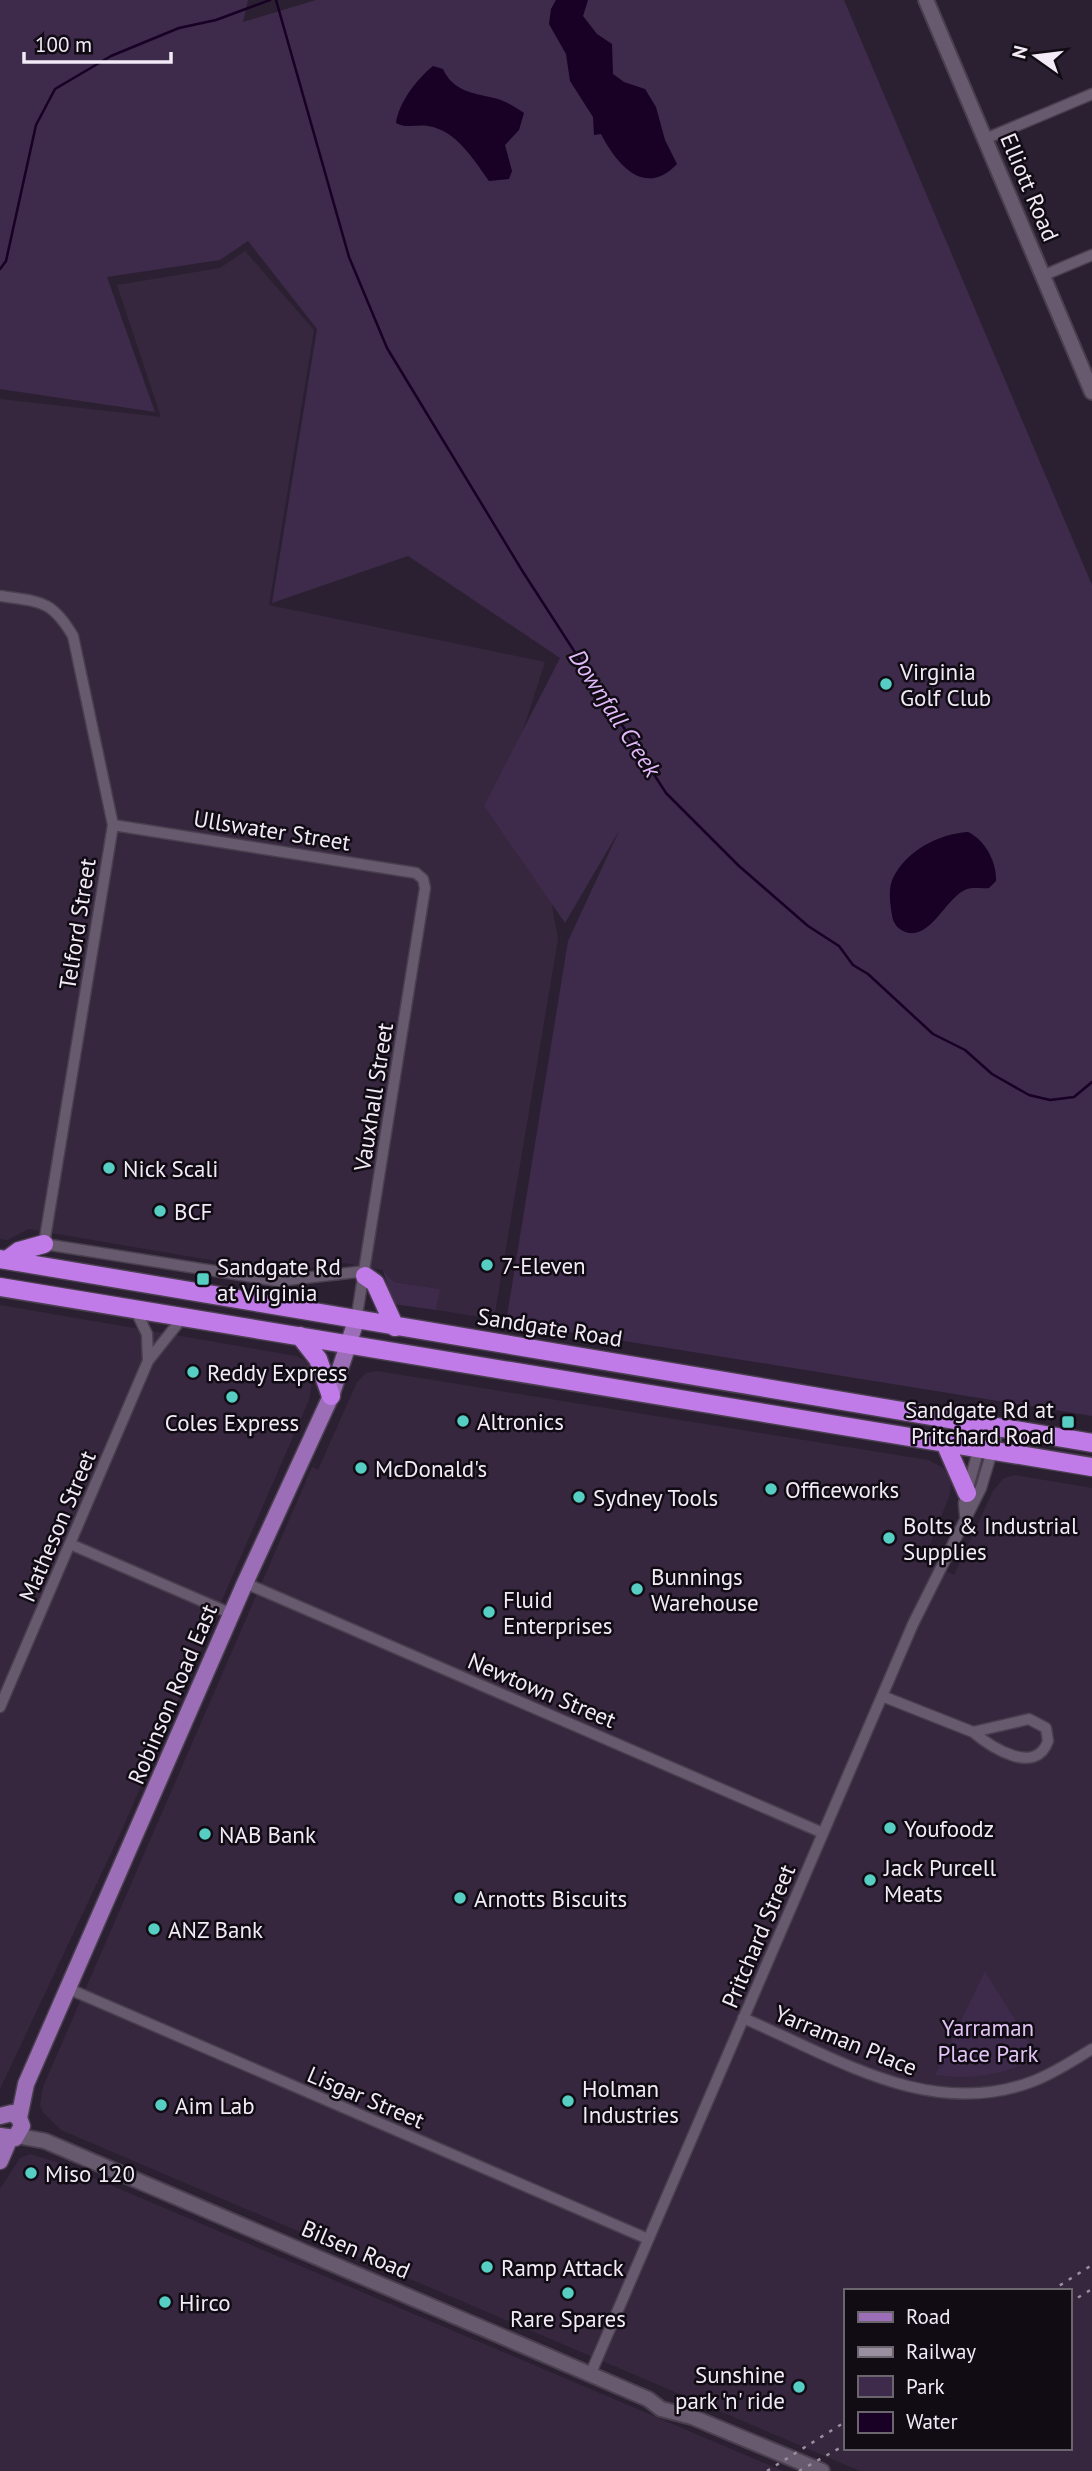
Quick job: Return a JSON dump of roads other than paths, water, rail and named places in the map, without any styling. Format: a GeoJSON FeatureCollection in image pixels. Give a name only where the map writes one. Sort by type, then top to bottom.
{"type":"FeatureCollection","features":[{"type":"Feature","properties":{"kind":"highway"},"geometry":{"type":"LineString","coordinates":[[4,1259],[19,1251],[44,1244]]}},
{"type":"Feature","properties":{"kind":"highway","name":"Sandgate Road"},"geometry":{"type":"LineString","coordinates":[[4,1259],[356,1321],[1092,1443]]}},
{"type":"Feature","properties":{"kind":"highway"},"geometry":{"type":"LineString","coordinates":[[366,1274],[374,1283],[396,1327]]}},
{"type":"Feature","properties":{"kind":"highway"},"geometry":{"type":"LineString","coordinates":[[0,1287],[1092,1466]]}},
{"type":"Feature","properties":{"kind":"highway"},"geometry":{"type":"LineString","coordinates":[[300,1336],[318,1359],[331,1396]]}},
{"type":"Feature","properties":{"kind":"highway"},"geometry":{"type":"LineString","coordinates":[[945,1443],[959,1481],[967,1493]]}},
{"type":"Feature","properties":{"kind":"main road","name":"Robinson Road East"},"geometry":{"type":"LineString","coordinates":[[0,2161],[8,2124],[245,1583],[331,1396],[356,1321]]}},
{"type":"Feature","properties":{"kind":"street","name":"Elliott Road"},"geometry":{"type":"LineString","coordinates":[[930,1],[1092,392]]}},
{"type":"Feature","properties":{"kind":"street"},"geometry":{"type":"LineString","coordinates":[[985,139],[1092,94]]}},
{"type":"Feature","properties":{"kind":"street"},"geometry":{"type":"LineString","coordinates":[[1042,276],[1092,255]]}},
{"type":"Feature","properties":{"kind":"street","name":"Telford Street"},"geometry":{"type":"LineString","coordinates":[[0,596],[46,603],[61,615],[73,636],[113,825],[44,1244]]}},
{"type":"Feature","properties":{"kind":"street","name":"Ullswater Street"},"geometry":{"type":"LineString","coordinates":[[113,825],[416,873],[423,879]]}},
{"type":"Feature","properties":{"kind":"street","name":"Vauxhall Street"},"geometry":{"type":"LineString","coordinates":[[356,1321],[366,1274],[425,888],[423,879]]}},
{"type":"Feature","properties":{"kind":"street"},"geometry":{"type":"LineString","coordinates":[[44,1244],[278,1281],[366,1274]]}},
{"type":"Feature","properties":{"kind":"street"},"geometry":{"type":"LineString","coordinates":[[135,1309],[147,1334],[148,1361]]}},
{"type":"Feature","properties":{"kind":"street","name":"Matheson Street"},"geometry":{"type":"LineString","coordinates":[[0,1707],[148,1361],[183,1317]]}},
{"type":"Feature","properties":{"kind":"street","name":"Pritchard Street"},"geometry":{"type":"LineString","coordinates":[[590,2375],[882,1696],[965,1515],[982,1488],[992,1426]]}},
{"type":"Feature","properties":{"kind":"street","name":"Pritchard Street"},"geometry":{"type":"LineString","coordinates":[[965,1515],[967,1493],[987,1449]]}},
{"type":"Feature","properties":{"kind":"street"},"geometry":{"type":"LineString","coordinates":[[70,1544],[232,1614]]}},
{"type":"Feature","properties":{"kind":"street","name":"Newtown Street"},"geometry":{"type":"LineString","coordinates":[[245,1583],[823,1833]]}},
{"type":"Feature","properties":{"kind":"street"},"geometry":{"type":"LineString","coordinates":[[882,1696],[973,1732],[986,1743],[1026,1758],[1039,1756],[1048,1741],[1046,1728],[1029,1719],[973,1732]]}},
{"type":"Feature","properties":{"kind":"street","name":"Lisgar Street"},"geometry":{"type":"LineString","coordinates":[[69,1989],[648,2239]]}},
{"type":"Feature","properties":{"kind":"street","name":"Yarraman Place"},"geometry":{"type":"LineString","coordinates":[[743,2018],[890,2082],[943,2095],[987,2094],[1012,2089],[1056,2071],[1092,2049]]}},
{"type":"Feature","properties":{"kind":"street","name":"Bilsen Road"},"geometry":{"type":"LineString","coordinates":[[8,2124],[648,2399],[661,2409],[692,2417],[822,2471]]}},
{"type":"Feature","properties":{"kind":"water"},"geometry":{"type":"Polygon","coordinates":[[[556,0],[588,0],[583,16],[597,34],[612,44],[613,74],[624,82],[645,89],[656,107],[665,140],[677,164],[665,174],[643,178],[633,173],[615,157],[601,134],[594,135],[593,117],[570,81],[566,54],[549,24],[551,9],[556,0]]]}},
{"type":"Feature","properties":{"kind":"water"},"geometry":{"type":"Polygon","coordinates":[[[433,66],[443,69],[458,87],[502,100],[524,113],[519,130],[505,145],[512,171],[509,179],[489,181],[463,147],[447,133],[424,126],[404,126],[396,123],[410,92],[433,66]]]}},
{"type":"Feature","properties":{"kind":"water"},"geometry":{"type":"Polygon","coordinates":[[[968,832],[980,840],[989,852],[996,881],[989,888],[969,888],[959,893],[925,929],[909,933],[899,929],[893,918],[890,896],[891,882],[899,868],[925,845],[946,836],[968,832]]]}},
{"type":"Feature","properties":{"kind":"waterway"},"geometry":{"type":"LineString","coordinates":[[0,269],[6,261],[36,125],[55,89],[111,56],[179,28],[216,20],[270,0]]}},
{"type":"Feature","properties":{"kind":"waterway","name":"Downfall Creek"},"geometry":{"type":"LineString","coordinates":[[276,0],[349,257],[387,348],[523,572],[666,793],[739,866],[808,926],[839,946],[853,965],[868,974],[933,1034],[965,1050],[992,1074],[1029,1095],[1050,1100],[1074,1097],[1092,1082]]}},
{"type":"Feature","properties":{"kind":"railway"},"geometry":{"type":"LineString","coordinates":[[1054,2289],[1092,2265]]}},
{"type":"Feature","properties":{"kind":"railway"},"geometry":{"type":"LineString","coordinates":[[1071,2302],[1092,2289]]}},
{"type":"Feature","properties":{"kind":"railway"},"geometry":{"type":"LineString","coordinates":[[767,2471],[844,2423]]}},
{"type":"Feature","properties":{"kind":"railway"},"geometry":{"type":"LineString","coordinates":[[799,2471],[844,2446]]}},
{"type":"Feature","properties":{"kind":"place","name":"Virginia Golf Club"},"geometry":{"type":"Point","coordinates":[886,684]}},
{"type":"Feature","properties":{"kind":"place","name":"Nick Scali"},"geometry":{"type":"Point","coordinates":[109,1168]}},
{"type":"Feature","properties":{"kind":"place","name":"BCF"},"geometry":{"type":"Point","coordinates":[160,1211]}},
{"type":"Feature","properties":{"kind":"place","name":"7-Eleven"},"geometry":{"type":"Point","coordinates":[487,1265]}},
{"type":"Feature","properties":{"kind":"place","name":"Sandgate Rd at Virginia"},"geometry":{"type":"Point","coordinates":[203,1279]}},
{"type":"Feature","properties":{"kind":"place","name":"Reddy Express"},"geometry":{"type":"Point","coordinates":[193,1372]}},
{"type":"Feature","properties":{"kind":"place","name":"Coles Express"},"geometry":{"type":"Point","coordinates":[232,1397]}},
{"type":"Feature","properties":{"kind":"place","name":"Altronics"},"geometry":{"type":"Point","coordinates":[463,1421]}},
{"type":"Feature","properties":{"kind":"place","name":"Sandgate Rd at Pritchard Road"},"geometry":{"type":"Point","coordinates":[1068,1422]}},
{"type":"Feature","properties":{"kind":"place","name":"McDonald's"},"geometry":{"type":"Point","coordinates":[361,1468]}},
{"type":"Feature","properties":{"kind":"place","name":"Officeworks"},"geometry":{"type":"Point","coordinates":[771,1489]}},
{"type":"Feature","properties":{"kind":"place","name":"Sydney Tools"},"geometry":{"type":"Point","coordinates":[579,1497]}},
{"type":"Feature","properties":{"kind":"place","name":"Bolts & Industrial Supplies"},"geometry":{"type":"Point","coordinates":[889,1538]}},
{"type":"Feature","properties":{"kind":"place","name":"Bunnings Warehouse"},"geometry":{"type":"Point","coordinates":[637,1589]}},
{"type":"Feature","properties":{"kind":"place","name":"Fluid Enterprises"},"geometry":{"type":"Point","coordinates":[489,1612]}},
{"type":"Feature","properties":{"kind":"place","name":"Youfoodz"},"geometry":{"type":"Point","coordinates":[890,1828]}},
{"type":"Feature","properties":{"kind":"place","name":"NAB Bank"},"geometry":{"type":"Point","coordinates":[205,1834]}},
{"type":"Feature","properties":{"kind":"place","name":"Jack Purcell Meats"},"geometry":{"type":"Point","coordinates":[870,1880]}},
{"type":"Feature","properties":{"kind":"place","name":"Arnotts Biscuits"},"geometry":{"type":"Point","coordinates":[460,1898]}},
{"type":"Feature","properties":{"kind":"place","name":"ANZ Bank"},"geometry":{"type":"Point","coordinates":[154,1929]}},
{"type":"Feature","properties":{"kind":"place","name":"Holman Industries"},"geometry":{"type":"Point","coordinates":[568,2101]}},
{"type":"Feature","properties":{"kind":"place","name":"Aim Lab"},"geometry":{"type":"Point","coordinates":[161,2105]}},
{"type":"Feature","properties":{"kind":"place","name":"Miso 120"},"geometry":{"type":"Point","coordinates":[31,2173]}},
{"type":"Feature","properties":{"kind":"place","name":"Ramp Attack"},"geometry":{"type":"Point","coordinates":[487,2267]}},
{"type":"Feature","properties":{"kind":"place","name":"Rare Spares"},"geometry":{"type":"Point","coordinates":[568,2293]}},
{"type":"Feature","properties":{"kind":"place","name":"Hirco"},"geometry":{"type":"Point","coordinates":[165,2302]}},
{"type":"Feature","properties":{"kind":"place","name":"Sunshine park 'n' ride"},"geometry":{"type":"Point","coordinates":[799,2387]}},
{"type":"Feature","properties":{"kind":"park label","name":"Yarraman Place Park"},"geometry":{"type":"Point","coordinates":[988,2040]}}]}
